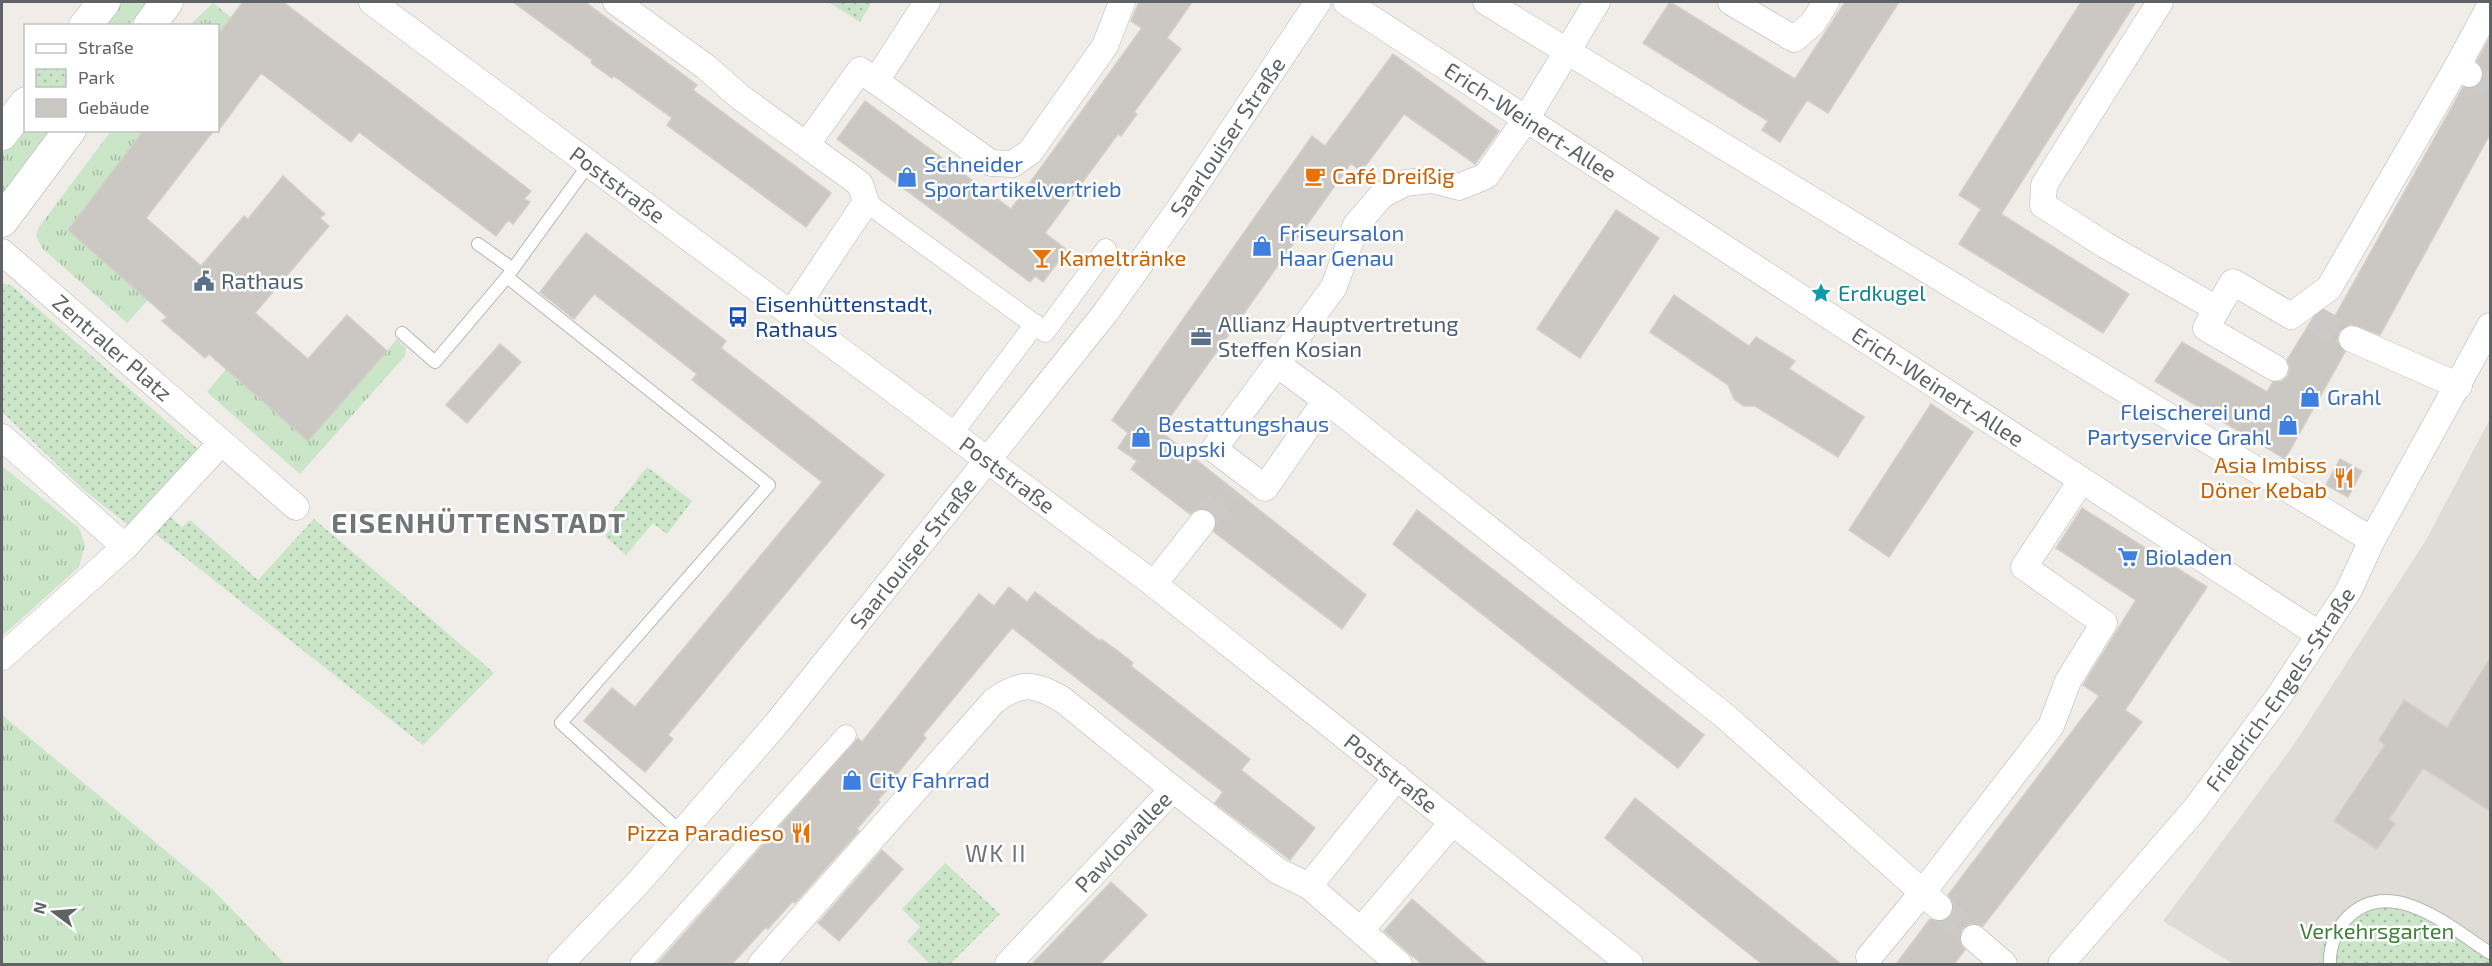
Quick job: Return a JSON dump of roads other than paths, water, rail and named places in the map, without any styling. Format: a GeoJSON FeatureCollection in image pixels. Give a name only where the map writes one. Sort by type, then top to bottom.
{"type":"FeatureCollection","features":[{"type":"Feature","properties":{"kind":"street"},"geometry":{"type":"LineString","coordinates":[[87,24],[104,2]]}},
{"type":"Feature","properties":{"kind":"street"},"geometry":{"type":"LineString","coordinates":[[150,24],[167,2]]}},
{"type":"Feature","properties":{"kind":"street","name":"Poststraße"},"geometry":{"type":"LineString","coordinates":[[372,2],[1154,584],[1630,964]]}},
{"type":"Feature","properties":{"kind":"street"},"geometry":{"type":"LineString","coordinates":[[616,2],[706,68],[740,97],[861,184],[866,202],[1045,332],[1106,249]]}},
{"type":"Feature","properties":{"kind":"street"},"geometry":{"type":"LineString","coordinates":[[876,81],[927,2]]}},
{"type":"Feature","properties":{"kind":"street"},"geometry":{"type":"LineString","coordinates":[[807,144],[860,70],[991,163],[1013,164],[1030,152],[1105,46],[1122,2]]}},
{"type":"Feature","properties":{"kind":"street","name":"Saarlouiser Straße"},"geometry":{"type":"LineString","coordinates":[[561,964],[682,833],[839,649],[1112,304],[1190,193],[1318,2]]}},
{"type":"Feature","properties":{"kind":"street","name":"Erich-Weinert-Allee"},"geometry":{"type":"LineString","coordinates":[[1346,2],[2320,635]]}},
{"type":"Feature","properties":{"kind":"street"},"geometry":{"type":"LineString","coordinates":[[1486,2],[2372,540]]}},
{"type":"Feature","properties":{"kind":"street"},"geometry":{"type":"LineString","coordinates":[[1326,400],[1265,488],[1236,479],[1214,449],[1334,287],[1356,225],[1382,195],[1405,183],[1432,180],[1459,187],[1486,176],[1526,120],[1597,2]]}},
{"type":"Feature","properties":{"kind":"street"},"geometry":{"type":"LineString","coordinates":[[1731,2],[1794,39],[1813,23],[1826,2]]}},
{"type":"Feature","properties":{"kind":"street"},"geometry":{"type":"LineString","coordinates":[[2160,2],[2044,185],[2043,205],[2105,245],[2217,309]]}},
{"type":"Feature","properties":{"kind":"street"},"geometry":{"type":"LineString","coordinates":[[2275,368],[2206,328],[2233,282],[2291,316],[2306,314],[2330,288],[2463,71],[2490,6]]}},
{"type":"Feature","properties":{"kind":"street"},"geometry":{"type":"LineString","coordinates":[[2,134],[24,106]]}},
{"type":"Feature","properties":{"kind":"street"},"geometry":{"type":"LineString","coordinates":[[2,221],[69,132]]}},
{"type":"Feature","properties":{"kind":"street"},"geometry":{"type":"LineString","coordinates":[[791,314],[866,202]]}},
{"type":"Feature","properties":{"kind":"street","name":"Zentraler Platz"},"geometry":{"type":"LineString","coordinates":[[2,252],[296,507]]}},
{"type":"Feature","properties":{"kind":"street"},"geometry":{"type":"LineString","coordinates":[[953,433],[1035,324]]}},
{"type":"Feature","properties":{"kind":"street","name":"Friedrich-Engels-Straße"},"geometry":{"type":"LineString","coordinates":[[2061,964],[2196,808],[2279,696],[2349,590],[2372,540],[2459,386],[2490,326]]}},
{"type":"Feature","properties":{"kind":"street"},"geometry":{"type":"LineString","coordinates":[[2352,339],[2459,386]]}},
{"type":"Feature","properties":{"kind":"street"},"geometry":{"type":"LineString","coordinates":[[1278,364],[1726,717],[1931,899]]}},
{"type":"Feature","properties":{"kind":"street"},"geometry":{"type":"LineString","coordinates":[[2,437],[125,547]]}},
{"type":"Feature","properties":{"kind":"street"},"geometry":{"type":"LineString","coordinates":[[2,657],[125,547],[221,443]]}},
{"type":"Feature","properties":{"kind":"street"},"geometry":{"type":"LineString","coordinates":[[1869,957],[1931,899],[2050,726],[2068,681],[2104,623],[2024,567],[2081,481]]}},
{"type":"Feature","properties":{"kind":"street"},"geometry":{"type":"LineString","coordinates":[[1154,584],[1202,523]]}},
{"type":"Feature","properties":{"kind":"street"},"geometry":{"type":"LineString","coordinates":[[761,964],[994,701],[1011,689],[1027,686],[1045,690],[1063,700],[1173,789]]}},
{"type":"Feature","properties":{"kind":"street"},"geometry":{"type":"LineString","coordinates":[[640,964],[846,735]]}},
{"type":"Feature","properties":{"kind":"street"},"geometry":{"type":"LineString","coordinates":[[1309,886],[1397,777]]}},
{"type":"Feature","properties":{"kind":"street","name":"Pawlowallee"},"geometry":{"type":"LineString","coordinates":[[1008,964],[1173,789],[1278,871],[1309,886],[1399,964]]}},
{"type":"Feature","properties":{"kind":"street"},"geometry":{"type":"LineString","coordinates":[[1361,930],[1453,822]]}},
{"type":"Feature","properties":{"kind":"street"},"geometry":{"type":"LineString","coordinates":[[1974,938],[2004,964]]}},
{"type":"Feature","properties":{"kind":"lane"},"geometry":{"type":"LineString","coordinates":[[402,333],[435,362],[510,273],[589,164]]}},
{"type":"Feature","properties":{"kind":"lane"},"geometry":{"type":"LineString","coordinates":[[478,244],[510,273],[769,485],[561,723],[682,833]]}},
{"type":"Feature","properties":{"kind":"lane"},"geometry":{"type":"LineString","coordinates":[[2330,964],[2330,955],[2340,925],[2351,914],[2367,905],[2390,901],[2417,907],[2490,953]]}},
{"type":"Feature","properties":{"kind":"tunnel"},"geometry":{"type":"LineString","coordinates":[[2469,74],[2490,86]]}},
{"type":"Feature","properties":{"kind":"tunnel"},"geometry":{"type":"LineString","coordinates":[[2313,318],[2352,339]]}},
{"type":"Feature","properties":{"kind":"tunnel"},"geometry":{"type":"LineString","coordinates":[[1202,523],[1230,487]]}},
{"type":"Feature","properties":{"kind":"tunnel"},"geometry":{"type":"LineString","coordinates":[[1939,907],[1974,938]]}},
{"type":"Feature","properties":{"kind":"place","name":"Café Dreißig"},"geometry":{"type":"Point","coordinates":[1315,176]}},
{"type":"Feature","properties":{"kind":"place","name":"Schneider Sportartikelvertrieb"},"geometry":{"type":"Point","coordinates":[907,177]}},
{"type":"Feature","properties":{"kind":"place","name":"Friseursalon Haar Genau"},"geometry":{"type":"Point","coordinates":[1262,246]}},
{"type":"Feature","properties":{"kind":"place","name":"Kameltränke"},"geometry":{"type":"Point","coordinates":[1042,258]}},
{"type":"Feature","properties":{"kind":"place","name":"Rathaus"},"geometry":{"type":"Point","coordinates":[204,281]}},
{"type":"Feature","properties":{"kind":"place","name":"Erdkugel"},"geometry":{"type":"Point","coordinates":[1821,293]}},
{"type":"Feature","properties":{"kind":"place","name":"Eisenhüttenstadt, Rathaus"},"geometry":{"type":"Point","coordinates":[738,317]}},
{"type":"Feature","properties":{"kind":"place","name":"Allianz Hauptvertretung Steffen Kosian"},"geometry":{"type":"Point","coordinates":[1201,337]}},
{"type":"Feature","properties":{"kind":"place","name":"Grahl"},"geometry":{"type":"Point","coordinates":[2310,397]}},
{"type":"Feature","properties":{"kind":"place","name":"Fleischerei und Partyservice Grahl"},"geometry":{"type":"Point","coordinates":[2288,425]}},
{"type":"Feature","properties":{"kind":"place","name":"Bestattungshaus Dupski"},"geometry":{"type":"Point","coordinates":[1141,437]}},
{"type":"Feature","properties":{"kind":"place","name":"Asia Imbiss Döner Kebab"},"geometry":{"type":"Point","coordinates":[2344,478]}},
{"type":"Feature","properties":{"kind":"place","name":"Bioladen"},"geometry":{"type":"Point","coordinates":[2128,557]}},
{"type":"Feature","properties":{"kind":"place","name":"City Fahrrad"},"geometry":{"type":"Point","coordinates":[852,780]}},
{"type":"Feature","properties":{"kind":"place","name":"Pizza Paradieso"},"geometry":{"type":"Point","coordinates":[801,833]}},
{"type":"Feature","properties":{"kind":"district","name":"EISENHÜTTENSTADT"},"geometry":{"type":"Point","coordinates":[479,523]}},
{"type":"Feature","properties":{"kind":"district","name":"WK II"},"geometry":{"type":"Point","coordinates":[996,854]}},
{"type":"Feature","properties":{"kind":"park label","name":"Verkehrsgarten"},"geometry":{"type":"Point","coordinates":[2377,931]}}]}
